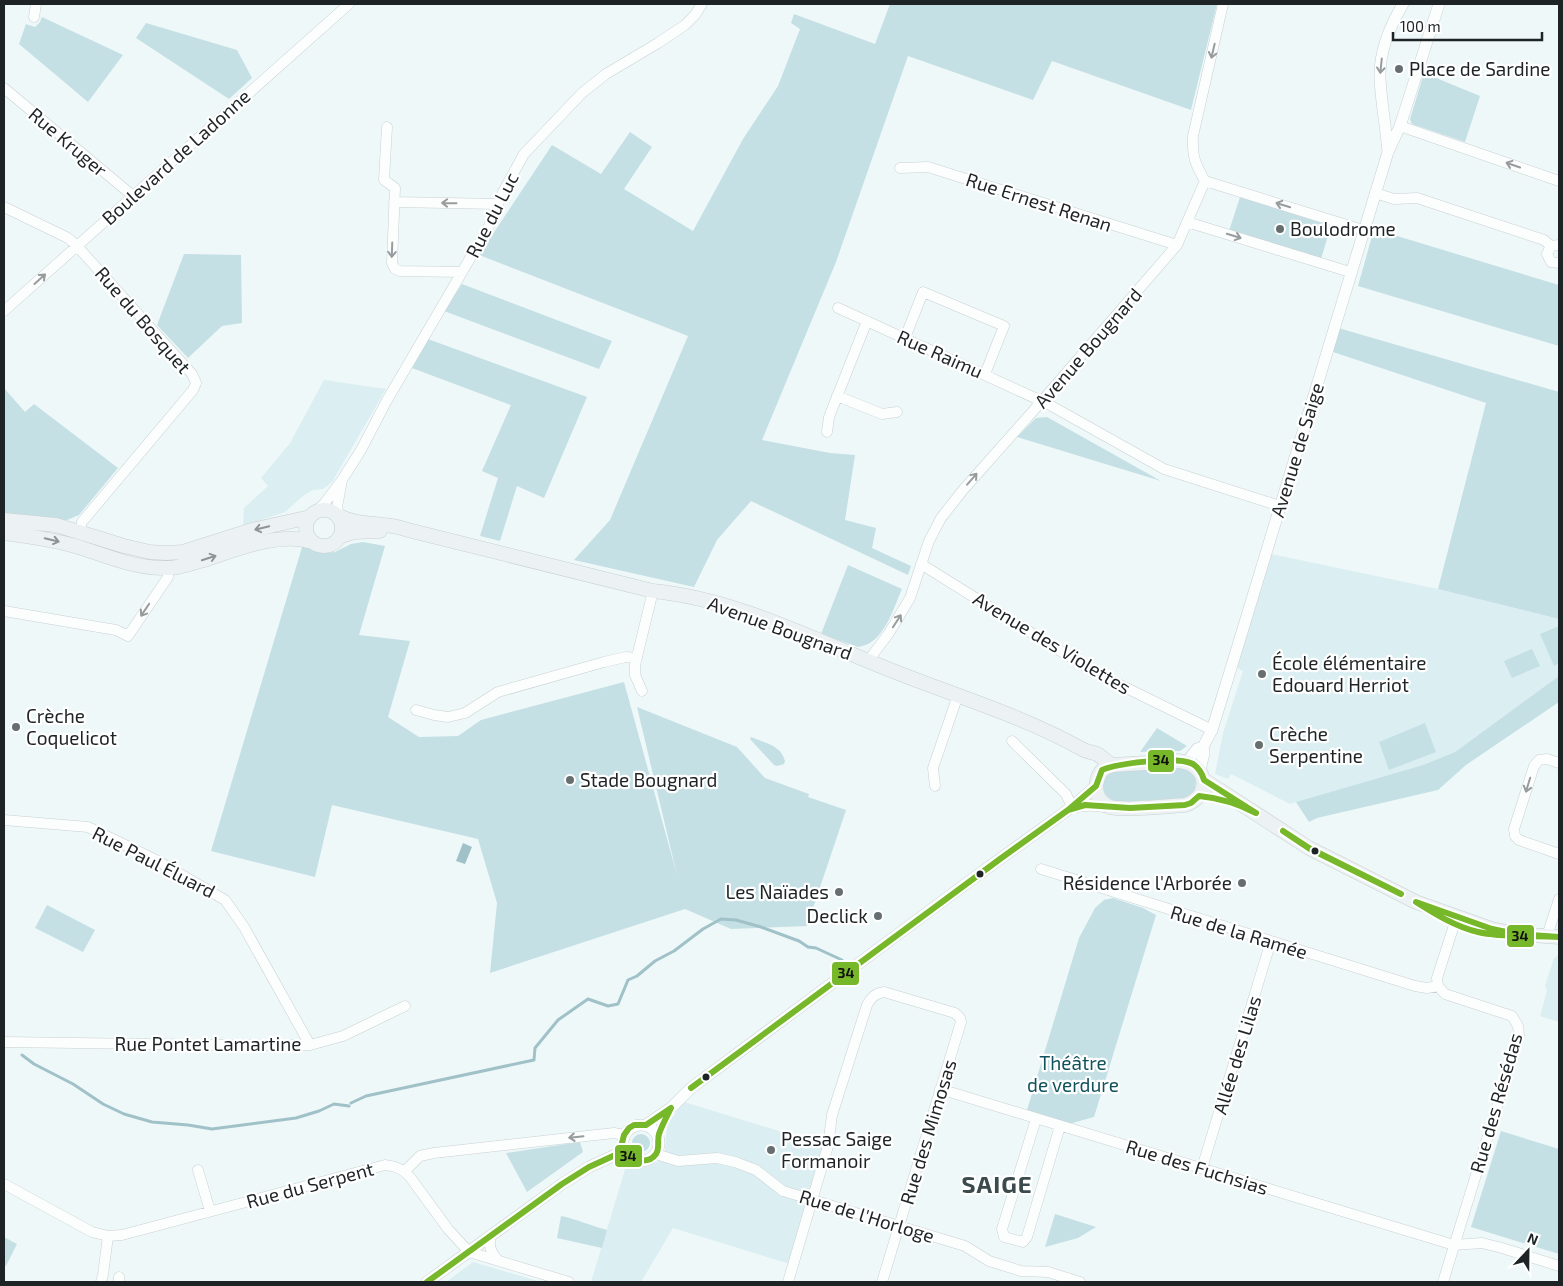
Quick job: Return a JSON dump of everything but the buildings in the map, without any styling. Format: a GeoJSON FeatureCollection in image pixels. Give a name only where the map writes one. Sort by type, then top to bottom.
{"type":"FeatureCollection","features":[{"type":"Feature","properties":{"kind":"main road","name":"Avenue Bougnard"},"geometry":{"type":"LineString","coordinates":[[4,520],[56,525],[150,552],[174,553],[328,510],[346,520],[387,524],[653,591],[668,592],[711,602],[744,612],[868,660]]}},
{"type":"Feature","properties":{"kind":"main road"},"geometry":{"type":"LineString","coordinates":[[312,542],[306,533],[306,528],[313,514]]}},
{"type":"Feature","properties":{"kind":"main road"},"geometry":{"type":"LineString","coordinates":[[338,516],[343,524],[341,536]]}},
{"type":"Feature","properties":{"kind":"main road","name":"Avenue Bougnard"},"geometry":{"type":"LineString","coordinates":[[4,533],[55,540],[121,562],[147,567],[168,568],[183,566],[254,544],[304,539],[316,545],[327,546],[338,541],[341,536],[354,532],[408,530]]}},
{"type":"Feature","properties":{"kind":"main road"},"geometry":{"type":"LineString","coordinates":[[868,660],[1037,726],[1085,751],[1098,755],[1107,768]]}},
{"type":"Feature","properties":{"kind":"main road"},"geometry":{"type":"LineString","coordinates":[[1107,768],[1187,762],[1193,764],[1202,775],[1235,802],[1325,856],[1416,902],[1427,910],[1490,935],[1553,937]]}},
{"type":"Feature","properties":{"kind":"main road"},"geometry":{"type":"LineString","coordinates":[[1107,768],[1096,786],[1096,792],[1100,800],[1110,806],[1122,808],[1185,805],[1191,803],[1203,789],[1202,775]]}},
{"type":"Feature","properties":{"kind":"main road"},"geometry":{"type":"LineString","coordinates":[[1198,796],[1212,796],[1235,802]]}},
{"type":"Feature","properties":{"kind":"street"},"geometry":{"type":"LineString","coordinates":[[34,17],[36,4]]}},
{"type":"Feature","properties":{"kind":"street","name":"Boulevard de Ladonne"},"geometry":{"type":"LineString","coordinates":[[4,311],[349,4]]}},
{"type":"Feature","properties":{"kind":"street","name":"Rue du Luc"},"geometry":{"type":"LineString","coordinates":[[313,514],[324,504],[342,480],[489,226],[498,204],[524,154],[575,99],[606,74],[685,25],[702,4]]}},
{"type":"Feature","properties":{"kind":"street"},"geometry":{"type":"LineString","coordinates":[[1223,4],[1193,136],[1192,152],[1204,181],[1363,230]]}},
{"type":"Feature","properties":{"kind":"street"},"geometry":{"type":"LineString","coordinates":[[1395,129],[1380,77],[1382,56],[1388,32],[1403,4]]}},
{"type":"Feature","properties":{"kind":"street"},"geometry":{"type":"LineString","coordinates":[[1395,129],[1439,4]]}},
{"type":"Feature","properties":{"kind":"street","name":"Rue Kruger"},"geometry":{"type":"LineString","coordinates":[[4,88],[133,196]]}},
{"type":"Feature","properties":{"kind":"street"},"geometry":{"type":"LineString","coordinates":[[387,127],[384,180],[395,188],[392,264],[395,269],[400,271],[462,272]]}},
{"type":"Feature","properties":{"kind":"street"},"geometry":{"type":"LineString","coordinates":[[1395,129],[1559,181]]}},
{"type":"Feature","properties":{"kind":"street","name":"Avenue de Saige"},"geometry":{"type":"LineString","coordinates":[[1187,762],[1197,750],[1203,747],[1212,730],[1395,129]]}},
{"type":"Feature","properties":{"kind":"street","name":"Rue Ernest Renan"},"geometry":{"type":"LineString","coordinates":[[900,168],[928,167],[1176,245]]}},
{"type":"Feature","properties":{"kind":"street","name":"Avenue Bougnard"},"geometry":{"type":"LineString","coordinates":[[868,660],[901,616],[910,598],[928,541],[941,518],[963,490],[1176,245],[1188,222],[1204,181]]}},
{"type":"Feature","properties":{"kind":"street"},"geometry":{"type":"LineString","coordinates":[[1375,193],[1394,199],[1418,198],[1544,240],[1555,245],[1546,254],[1548,260],[1553,263],[1559,263]]}},
{"type":"Feature","properties":{"kind":"street"},"geometry":{"type":"LineString","coordinates":[[394,202],[498,204]]}},
{"type":"Feature","properties":{"kind":"street","name":"Rue du Bosquet"},"geometry":{"type":"LineString","coordinates":[[4,207],[68,238],[78,246],[192,374],[196,383],[193,390],[82,522],[80,531]]}},
{"type":"Feature","properties":{"kind":"street"},"geometry":{"type":"LineString","coordinates":[[1188,222],[1350,272]]}},
{"type":"Feature","properties":{"kind":"street"},"geometry":{"type":"LineString","coordinates":[[905,338],[923,292],[1004,326],[985,374]]}},
{"type":"Feature","properties":{"kind":"street","name":"Rue Raimu"},"geometry":{"type":"LineString","coordinates":[[838,308],[1042,401],[1164,469],[1280,506]]}},
{"type":"Feature","properties":{"kind":"street"},"geometry":{"type":"LineString","coordinates":[[827,432],[829,417],[867,321]]}},
{"type":"Feature","properties":{"kind":"street"},"geometry":{"type":"LineString","coordinates":[[837,396],[882,414],[897,412]]}},
{"type":"Feature","properties":{"kind":"street","name":"Rue du Luc"},"geometry":{"type":"LineString","coordinates":[[338,516],[337,508],[342,480]]}},
{"type":"Feature","properties":{"kind":"street","name":"Avenue des Violettes"},"geometry":{"type":"LineString","coordinates":[[921,564],[1094,672],[1212,730]]}},
{"type":"Feature","properties":{"kind":"street"},"geometry":{"type":"LineString","coordinates":[[4,611],[116,630],[128,636],[168,577],[168,568]]}},
{"type":"Feature","properties":{"kind":"street"},"geometry":{"type":"LineString","coordinates":[[642,691],[635,675],[637,658],[653,591]]}},
{"type":"Feature","properties":{"kind":"street"},"geometry":{"type":"LineString","coordinates":[[416,710],[448,717],[465,714],[498,692],[604,662],[626,657],[637,658]]}},
{"type":"Feature","properties":{"kind":"street"},"geometry":{"type":"LineString","coordinates":[[935,786],[933,768],[958,696]]}},
{"type":"Feature","properties":{"kind":"street"},"geometry":{"type":"LineString","coordinates":[[1012,741],[1066,794],[1072,807]]}},
{"type":"Feature","properties":{"kind":"street","name":"Avenue de Saige"},"geometry":{"type":"LineString","coordinates":[[1202,775],[1203,747]]}},
{"type":"Feature","properties":{"kind":"street"},"geometry":{"type":"LineString","coordinates":[[1559,763],[1547,759],[1539,760],[1534,766],[1514,829],[1515,836],[1519,840],[1559,854]]}},
{"type":"Feature","properties":{"kind":"street"},"geometry":{"type":"LineString","coordinates":[[646,1125],[671,1108],[695,1085],[974,877],[1072,807],[1096,786]]}},
{"type":"Feature","properties":{"kind":"street"},"geometry":{"type":"LineString","coordinates":[[1072,807],[1110,806]]}},
{"type":"Feature","properties":{"kind":"street","name":"Rue Paul Éluard"},"geometry":{"type":"LineString","coordinates":[[4,820],[88,827],[156,860],[226,900],[244,927],[310,1045]]}},
{"type":"Feature","properties":{"kind":"street","name":"Rue de la Ramée"},"geometry":{"type":"LineString","coordinates":[[1041,869],[1415,986],[1427,988],[1438,986]]}},
{"type":"Feature","properties":{"kind":"street"},"geometry":{"type":"LineString","coordinates":[[1553,937],[1559,900]]}},
{"type":"Feature","properties":{"kind":"street"},"geometry":{"type":"LineString","coordinates":[[1438,986],[1437,978],[1456,920]]}},
{"type":"Feature","properties":{"kind":"street","name":"Allée des Lilas"},"geometry":{"type":"LineString","coordinates":[[1202,1168],[1271,941]]}},
{"type":"Feature","properties":{"kind":"street","name":"Rue des Résédas"},"geometry":{"type":"LineString","coordinates":[[1438,986],[1445,994],[1512,1016],[1518,1026],[1519,1035],[1443,1282]]}},
{"type":"Feature","properties":{"kind":"street","name":"Rue des Mimosas"},"geometry":{"type":"LineString","coordinates":[[812,1200],[828,1146],[832,1115],[867,1004],[878,992],[884,992],[955,1013],[961,1022],[882,1282]]}},
{"type":"Feature","properties":{"kind":"street","name":"Rue Pontet Lamartine"},"geometry":{"type":"LineString","coordinates":[[4,1042],[310,1045],[343,1036],[405,1006]]}},
{"type":"Feature","properties":{"kind":"street","name":"Rue des Fuchsias"},"geometry":{"type":"LineString","coordinates":[[940,1089],[1454,1245]]}},
{"type":"Feature","properties":{"kind":"street"},"geometry":{"type":"LineString","coordinates":[[658,1136],[671,1108]]}},
{"type":"Feature","properties":{"kind":"street"},"geometry":{"type":"LineString","coordinates":[[1036,1119],[1002,1229],[1004,1237],[1023,1242],[1027,1237],[1060,1126]]}},
{"type":"Feature","properties":{"kind":"street"},"geometry":{"type":"LineString","coordinates":[[634,1125],[646,1125],[653,1129],[658,1136],[659,1144],[656,1154],[649,1159],[640,1161],[631,1158],[624,1151],[622,1143],[624,1135],[629,1128],[634,1125]]}},
{"type":"Feature","properties":{"kind":"street"},"geometry":{"type":"LineString","coordinates":[[569,1282],[469,1252],[448,1229],[405,1171],[420,1156],[434,1153],[614,1132],[624,1135]]}},
{"type":"Feature","properties":{"kind":"street"},"geometry":{"type":"LineString","coordinates":[[427,1282],[575,1175],[624,1151]]}},
{"type":"Feature","properties":{"kind":"street","name":"Rue de l'Horloge"},"geometry":{"type":"LineString","coordinates":[[656,1154],[678,1160],[718,1158],[734,1162],[756,1170],[783,1191],[965,1246],[989,1261],[1020,1271],[1048,1272],[1080,1282]]}},
{"type":"Feature","properties":{"kind":"street","name":"Rue du Serpent"},"geometry":{"type":"LineString","coordinates":[[4,1184],[92,1232],[108,1236],[210,1212],[385,1165],[396,1166],[405,1171]]}},
{"type":"Feature","properties":{"kind":"street"},"geometry":{"type":"LineString","coordinates":[[198,1170],[210,1212]]}},
{"type":"Feature","properties":{"kind":"street"},"geometry":{"type":"LineString","coordinates":[[788,1282],[812,1200]]}},
{"type":"Feature","properties":{"kind":"street"},"geometry":{"type":"LineString","coordinates":[[491,1235],[490,1245],[492,1252],[500,1262]]}},
{"type":"Feature","properties":{"kind":"street"},"geometry":{"type":"LineString","coordinates":[[101,1282],[108,1236]]}},
{"type":"Feature","properties":{"kind":"street"},"geometry":{"type":"LineString","coordinates":[[1454,1245],[1482,1243],[1559,1266]]}},
{"type":"Feature","properties":{"kind":"shaded area"},"geometry":{"type":"Polygon","coordinates":[[[324,380],[386,389],[332,482],[323,489],[313,490],[304,495],[285,512],[243,526],[244,508],[268,486],[261,478],[290,443],[324,380]]]}},
{"type":"Feature","properties":{"kind":"shaded area"},"geometry":{"type":"Polygon","coordinates":[[[1266,553],[1438,589],[1559,619],[1559,676],[1455,752],[1423,765],[1290,804],[1231,774],[1228,779],[1215,774],[1223,733],[1243,671],[1232,665],[1266,553]]]}},
{"type":"Feature","properties":{"kind":"shaded area"},"geometry":{"type":"Polygon","coordinates":[[[463,843],[472,847],[465,864],[456,861],[463,843]]]}},
{"type":"Feature","properties":{"kind":"shaded area"},"geometry":{"type":"Polygon","coordinates":[[[1559,955],[1559,1022],[1540,1016],[1547,991],[1545,986],[1554,958],[1559,955]]]}},
{"type":"Feature","properties":{"kind":"shaded area"},"geometry":{"type":"Polygon","coordinates":[[[684,1102],[828,1146],[793,1265],[673,1228],[641,1282],[591,1282],[627,1163],[637,1168],[649,1166],[659,1161],[665,1152],[667,1124],[684,1102]]]}},
{"type":"Feature","properties":{"kind":"shaded area"},"geometry":{"type":"Polygon","coordinates":[[[473,1262],[541,1282],[446,1282],[473,1262]]]}},
{"type":"Feature","properties":{"kind":"green space"},"geometry":{"type":"Polygon","coordinates":[[[890,4],[1217,4],[1191,110],[1052,61],[1033,100],[908,56],[836,262],[762,440],[830,453],[855,455],[845,520],[876,528],[872,548],[911,566],[908,575],[751,501],[717,540],[694,587],[574,560],[610,520],[688,336],[479,255],[552,145],[601,174],[630,132],[652,147],[624,189],[693,231],[743,139],[778,86],[800,29],[791,23],[794,14],[875,44],[890,4]]]}},
{"type":"Feature","properties":{"kind":"green space"},"geometry":{"type":"Polygon","coordinates":[[[42,17],[123,55],[88,102],[19,44],[26,24],[35,27],[42,17]]]}},
{"type":"Feature","properties":{"kind":"green space"},"geometry":{"type":"Polygon","coordinates":[[[146,23],[237,50],[252,78],[229,99],[136,38],[146,23]]]}},
{"type":"Feature","properties":{"kind":"green space"},"geometry":{"type":"Polygon","coordinates":[[[1424,73],[1480,96],[1465,142],[1412,124],[1410,119],[1424,73]]]}},
{"type":"Feature","properties":{"kind":"green space","name":"Boulodrome"},"geometry":{"type":"Polygon","coordinates":[[[1240,197],[1331,226],[1321,259],[1229,231],[1240,197]]]}},
{"type":"Feature","properties":{"kind":"green space"},"geometry":{"type":"Polygon","coordinates":[[[1374,229],[1559,285],[1559,346],[1358,286],[1374,229]]]}},
{"type":"Feature","properties":{"kind":"green space"},"geometry":{"type":"Polygon","coordinates":[[[184,254],[241,255],[242,323],[222,326],[188,358],[157,325],[184,254]]]}},
{"type":"Feature","properties":{"kind":"green space"},"geometry":{"type":"Polygon","coordinates":[[[462,284],[612,341],[599,369],[444,311],[462,284]]]}},
{"type":"Feature","properties":{"kind":"green space"},"geometry":{"type":"Polygon","coordinates":[[[1335,327],[1559,392],[1559,619],[1438,589],[1486,403],[1327,350],[1335,327]]]}},
{"type":"Feature","properties":{"kind":"green space"},"geometry":{"type":"Polygon","coordinates":[[[428,339],[587,397],[544,498],[517,486],[500,541],[480,536],[498,478],[482,471],[511,405],[412,368],[428,339]]]}},
{"type":"Feature","properties":{"kind":"green space"},"geometry":{"type":"Polygon","coordinates":[[[4,388],[25,412],[34,404],[118,468],[79,515],[65,521],[4,513],[4,388]]]}},
{"type":"Feature","properties":{"kind":"green space"},"geometry":{"type":"Polygon","coordinates":[[[1047,417],[1161,481],[1017,437],[1036,418],[1047,417]]]}},
{"type":"Feature","properties":{"kind":"green space"},"geometry":{"type":"Polygon","coordinates":[[[363,542],[385,546],[359,635],[410,641],[388,717],[419,737],[458,736],[481,720],[624,682],[677,875],[637,707],[737,747],[765,778],[809,794],[808,797],[846,810],[807,926],[731,929],[685,909],[490,973],[497,903],[478,839],[332,805],[315,877],[211,851],[303,544],[326,553],[335,552],[351,544],[363,542]]]}},
{"type":"Feature","properties":{"kind":"green space"},"geometry":{"type":"Polygon","coordinates":[[[848,565],[902,589],[881,633],[867,644],[858,647],[821,634],[848,565]]]}},
{"type":"Feature","properties":{"kind":"green space"},"geometry":{"type":"Polygon","coordinates":[[[1559,626],[1559,663],[1554,666],[1540,634],[1559,626]]]}},
{"type":"Feature","properties":{"kind":"green space"},"geometry":{"type":"Polygon","coordinates":[[[1532,649],[1540,666],[1512,678],[1504,661],[1532,649]]]}},
{"type":"Feature","properties":{"kind":"green space"},"geometry":{"type":"Polygon","coordinates":[[[1559,676],[1559,702],[1466,765],[1438,790],[1317,818],[1309,822],[1296,802],[1423,765],[1455,752],[1559,676]]]}},
{"type":"Feature","properties":{"kind":"green space"},"geometry":{"type":"Polygon","coordinates":[[[1425,723],[1436,752],[1389,770],[1379,742],[1425,723]]]}},
{"type":"Feature","properties":{"kind":"green space"},"geometry":{"type":"Polygon","coordinates":[[[1157,728],[1187,746],[1180,751],[1140,752],[1157,728]]]}},
{"type":"Feature","properties":{"kind":"green space"},"geometry":{"type":"Polygon","coordinates":[[[751,737],[767,743],[780,751],[785,761],[784,764],[774,765],[750,739],[751,737]]]}},
{"type":"Feature","properties":{"kind":"green space"},"geometry":{"type":"Polygon","coordinates":[[[1187,768],[1196,778],[1195,791],[1185,798],[1119,802],[1108,797],[1103,788],[1105,778],[1115,771],[1187,768]]]}},
{"type":"Feature","properties":{"kind":"green space","name":"Théâtre de verdure"},"geometry":{"type":"Polygon","coordinates":[[[1113,898],[1143,908],[1156,915],[1094,1117],[1069,1124],[1027,1110],[1079,938],[1095,908],[1104,900],[1113,898]]]}},
{"type":"Feature","properties":{"kind":"green space"},"geometry":{"type":"Polygon","coordinates":[[[47,905],[95,930],[83,952],[35,928],[47,905]]]}},
{"type":"Feature","properties":{"kind":"green space"},"geometry":{"type":"Polygon","coordinates":[[[1501,1131],[1559,1149],[1559,1254],[1471,1227],[1501,1131]]]}},
{"type":"Feature","properties":{"kind":"green space"},"geometry":{"type":"Polygon","coordinates":[[[641,1134],[647,1137],[650,1143],[647,1149],[641,1152],[635,1149],[632,1143],[635,1137],[641,1134]]]}},
{"type":"Feature","properties":{"kind":"green space"},"geometry":{"type":"Polygon","coordinates":[[[580,1142],[583,1152],[527,1192],[506,1153],[580,1142]]]}},
{"type":"Feature","properties":{"kind":"green space"},"geometry":{"type":"Polygon","coordinates":[[[1055,1214],[1096,1227],[1078,1238],[1045,1247],[1055,1214]]]}},
{"type":"Feature","properties":{"kind":"green space"},"geometry":{"type":"Polygon","coordinates":[[[561,1216],[607,1230],[602,1248],[557,1238],[561,1216]]]}},
{"type":"Feature","properties":{"kind":"green space"},"geometry":{"type":"Polygon","coordinates":[[[4,1237],[17,1244],[6,1266],[4,1265],[4,1237]]]}},
{"type":"Feature","properties":{"kind":"waterway"},"geometry":{"type":"LineString","coordinates":[[351,1103],[366,1096],[534,1060],[535,1048],[558,1020],[588,999],[608,1006],[618,1004],[628,980],[637,976],[655,961],[674,951],[703,929],[721,919],[736,920],[761,927],[842,960]]}},
{"type":"Feature","properties":{"kind":"waterway"},"geometry":{"type":"LineString","coordinates":[[22,1055],[34,1064],[73,1084],[103,1104],[124,1114],[152,1122],[212,1129],[296,1118],[334,1104],[349,1106]]}},
{"type":"Feature","properties":{"kind":"transit line","name":"34"},"geometry":{"type":"LineString","coordinates":[[1068,810],[1096,786],[1102,770],[1134,763],[1174,761],[1193,764],[1200,771],[1204,780],[1256,813]]}},
{"type":"Feature","properties":{"kind":"transit line","name":"34"},"geometry":{"type":"LineString","coordinates":[[1068,810],[1085,805],[1130,808],[1185,805],[1191,803],[1199,796],[1228,801],[1256,813]]}},
{"type":"Feature","properties":{"kind":"transit line","name":"34"},"geometry":{"type":"LineString","coordinates":[[1000,859],[1068,810]]}},
{"type":"Feature","properties":{"kind":"transit line","name":"34"},"geometry":{"type":"LineString","coordinates":[[1000,859],[1068,810]]}},
{"type":"Feature","properties":{"kind":"transit line","name":"34"},"geometry":{"type":"LineString","coordinates":[[1283,831],[1309,848],[1401,894]]}},
{"type":"Feature","properties":{"kind":"transit line","name":"34"},"geometry":{"type":"LineString","coordinates":[[1283,831],[1310,849],[1401,894]]}},
{"type":"Feature","properties":{"kind":"transit line","name":"34"},"geometry":{"type":"LineString","coordinates":[[691,1088],[1000,859]]}},
{"type":"Feature","properties":{"kind":"transit line","name":"34"},"geometry":{"type":"LineString","coordinates":[[691,1088],[1000,859]]}},
{"type":"Feature","properties":{"kind":"transit line","name":"34"},"geometry":{"type":"LineString","coordinates":[[1416,902],[1492,929],[1516,934],[1559,937],[1508,936],[1478,932],[1454,923],[1416,902]]}},
{"type":"Feature","properties":{"kind":"transit line","name":"34"},"geometry":{"type":"LineString","coordinates":[[671,1108],[658,1136],[656,1154],[646,1160],[634,1159],[627,1155],[622,1143],[624,1135],[629,1128],[634,1125],[646,1125],[671,1108]]}},
{"type":"Feature","properties":{"kind":"transit line","name":"34"},"geometry":{"type":"LineString","coordinates":[[427,1282],[562,1184],[589,1167],[624,1151]]}},
{"type":"Feature","properties":{"kind":"place","name":"Place de Sardine"},"geometry":{"type":"Point","coordinates":[1399,69]}},
{"type":"Feature","properties":{"kind":"place","name":"Boulodrome"},"geometry":{"type":"Point","coordinates":[1280,229]}},
{"type":"Feature","properties":{"kind":"place","name":"École élémentaire Edouard Herriot"},"geometry":{"type":"Point","coordinates":[1262,674]}},
{"type":"Feature","properties":{"kind":"place","name":"Crèche Coquelicot"},"geometry":{"type":"Point","coordinates":[16,727]}},
{"type":"Feature","properties":{"kind":"place","name":"Crèche Serpentine"},"geometry":{"type":"Point","coordinates":[1259,745]}},
{"type":"Feature","properties":{"kind":"place","name":"Stade Bougnard"},"geometry":{"type":"Point","coordinates":[570,780]}},
{"type":"Feature","properties":{"kind":"place","name":"Résidence l'Arborée"},"geometry":{"type":"Point","coordinates":[1242,883]}},
{"type":"Feature","properties":{"kind":"place","name":"Les Naïades"},"geometry":{"type":"Point","coordinates":[839,892]}},
{"type":"Feature","properties":{"kind":"place","name":"Declick"},"geometry":{"type":"Point","coordinates":[878,916]}},
{"type":"Feature","properties":{"kind":"place","name":"Pessac Saige Formanoir"},"geometry":{"type":"Point","coordinates":[771,1150]}},
{"type":"Feature","properties":{"kind":"district","name":"SAIGE"},"geometry":{"type":"Point","coordinates":[997,1185]}}]}
